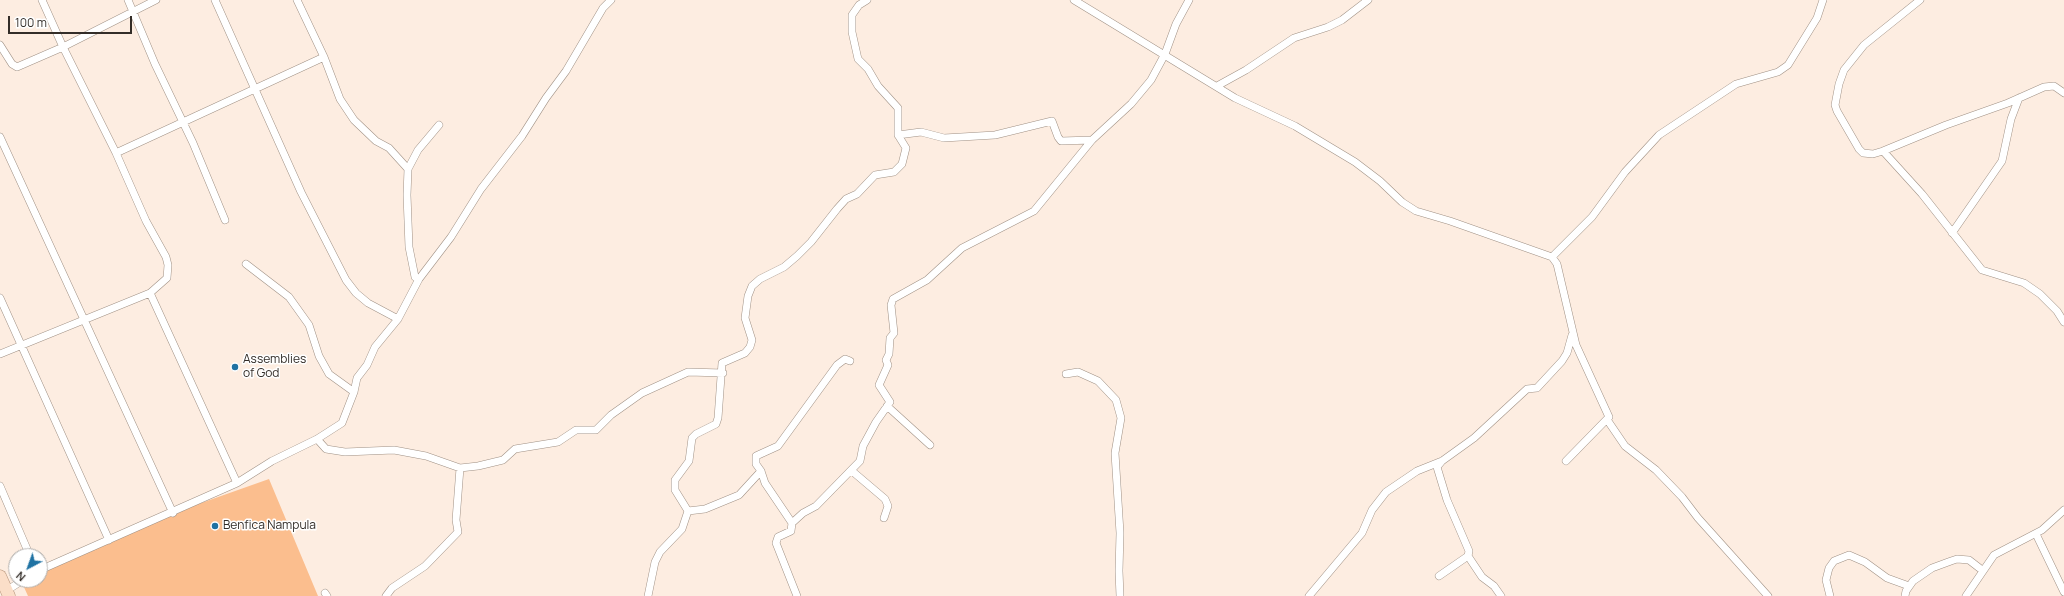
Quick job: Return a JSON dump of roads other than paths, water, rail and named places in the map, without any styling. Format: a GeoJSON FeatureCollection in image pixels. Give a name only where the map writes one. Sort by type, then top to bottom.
{"type":"FeatureCollection","features":[{"type":"Feature","properties":{"kind":"main road"},"geometry":{"type":"LineString","coordinates":[[1,578],[7,593]]}},
{"type":"Feature","properties":{"kind":"street"},"geometry":{"type":"LineString","coordinates":[[0,354],[150,293],[167,278],[168,265],[166,257],[146,221],[116,153],[63,47],[42,0]]}},
{"type":"Feature","properties":{"kind":"street"},"geometry":{"type":"LineString","coordinates":[[128,0],[155,64],[183,121],[225,220]]}},
{"type":"Feature","properties":{"kind":"street"},"geometry":{"type":"LineString","coordinates":[[0,45],[12,64],[17,67],[63,47],[156,0]]}},
{"type":"Feature","properties":{"kind":"street"},"geometry":{"type":"LineString","coordinates":[[215,0],[301,192],[346,280],[356,293],[368,303],[398,319]]}},
{"type":"Feature","properties":{"kind":"street"},"geometry":{"type":"LineString","coordinates":[[297,0],[324,57],[340,99],[354,120],[376,141],[389,148],[408,169]]}},
{"type":"Feature","properties":{"kind":"street"},"geometry":{"type":"LineString","coordinates":[[48,567],[173,513],[237,483],[272,461],[317,439],[342,423],[354,392],[357,378],[367,365],[375,347],[398,319],[418,279],[451,237],[481,189],[522,136],[546,98],[566,72],[603,8],[611,0]]}},
{"type":"Feature","properties":{"kind":"street"},"geometry":{"type":"LineString","coordinates":[[688,511],[675,490],[675,480],[689,460],[692,438],[696,434],[716,424],[723,373],[722,364],[745,353],[750,347],[752,340],[745,318],[748,296],[752,286],[760,279],[784,267],[797,256],[811,242],[846,199],[857,194],[875,175],[894,172],[902,164],[906,148],[898,134],[898,108],[878,86],[868,69],[858,59],[852,32],[852,15],[858,5],[867,0]]}},
{"type":"Feature","properties":{"kind":"street"},"geometry":{"type":"LineString","coordinates":[[1074,0],[1217,86],[1259,110],[1295,126],[1355,162],[1375,177],[1402,202],[1416,211],[1461,224],[1552,257],[1557,264],[1576,345],[1609,414],[1608,421],[1566,461]]}},
{"type":"Feature","properties":{"kind":"street"},"geometry":{"type":"LineString","coordinates":[[797,596],[776,543],[778,537],[791,531],[792,523],[803,513],[816,506],[852,471],[860,461],[863,446],[891,400],[879,384],[888,365],[886,360],[889,354],[890,338],[894,333],[891,305],[893,299],[927,280],[962,248],[1034,211],[1092,140],[1131,104],[1151,80],[1165,54],[1176,24],[1189,0]]}},
{"type":"Feature","properties":{"kind":"street"},"geometry":{"type":"LineString","coordinates":[[1217,86],[1246,70],[1294,38],[1328,27],[1342,20],[1368,0]]}},
{"type":"Feature","properties":{"kind":"street"},"geometry":{"type":"LineString","coordinates":[[1552,257],[1592,218],[1621,178],[1659,135],[1736,84],[1778,72],[1788,65],[1817,18],[1823,0]]}},
{"type":"Feature","properties":{"kind":"street"},"geometry":{"type":"LineString","coordinates":[[1920,0],[1864,45],[1844,70],[1836,98],[1837,112],[1859,149],[1867,154],[1884,151],[1946,125],[2049,86],[2054,86],[2064,93]]}},
{"type":"Feature","properties":{"kind":"street"},"geometry":{"type":"LineString","coordinates":[[116,153],[324,57]]}},
{"type":"Feature","properties":{"kind":"street"},"geometry":{"type":"LineString","coordinates":[[1952,233],[2002,161],[2011,119],[2019,98]]}},
{"type":"Feature","properties":{"kind":"street"},"geometry":{"type":"LineString","coordinates":[[898,134],[921,132],[944,138],[995,135],[1052,122],[1061,141],[1092,140]]}},
{"type":"Feature","properties":{"kind":"street"},"geometry":{"type":"LineString","coordinates":[[418,279],[415,277],[409,247],[407,195],[408,169],[418,150],[439,125]]}},
{"type":"Feature","properties":{"kind":"street"},"geometry":{"type":"LineString","coordinates":[[0,137],[173,513]]}},
{"type":"Feature","properties":{"kind":"street"},"geometry":{"type":"LineString","coordinates":[[1884,151],[1982,270],[2024,282],[2040,294],[2057,311],[2064,322]]}},
{"type":"Feature","properties":{"kind":"street"},"geometry":{"type":"LineString","coordinates":[[246,264],[289,297],[309,325],[319,356],[329,374],[354,392]]}},
{"type":"Feature","properties":{"kind":"street"},"geometry":{"type":"LineString","coordinates":[[150,293],[237,483]]}},
{"type":"Feature","properties":{"kind":"street"},"geometry":{"type":"LineString","coordinates":[[0,298],[109,540]]}},
{"type":"Feature","properties":{"kind":"street"},"geometry":{"type":"LineString","coordinates":[[1309,596],[1362,533],[1372,510],[1386,492],[1417,471],[1442,461],[1474,438],[1527,389],[1537,388],[1546,380],[1567,353],[1572,327]]}},
{"type":"Feature","properties":{"kind":"street"},"geometry":{"type":"LineString","coordinates":[[792,523],[773,497],[761,470],[756,464],[756,456],[778,446],[837,365],[845,359],[850,361]]}},
{"type":"Feature","properties":{"kind":"street"},"geometry":{"type":"LineString","coordinates":[[317,439],[326,449],[345,452],[370,450],[406,452],[444,461],[460,468],[502,460],[515,450],[558,442],[576,430],[596,430],[611,415],[642,393],[688,372],[723,373]]}},
{"type":"Feature","properties":{"kind":"street"},"geometry":{"type":"LineString","coordinates":[[1066,374],[1078,372],[1098,381],[1116,400],[1121,418],[1116,453],[1120,533],[1120,596]]}},
{"type":"Feature","properties":{"kind":"street"},"geometry":{"type":"LineString","coordinates":[[887,406],[930,445]]}},
{"type":"Feature","properties":{"kind":"street"},"geometry":{"type":"LineString","coordinates":[[1608,421],[1625,446],[1656,470],[1678,493],[1768,596]]}},
{"type":"Feature","properties":{"kind":"street"},"geometry":{"type":"LineString","coordinates":[[1442,461],[1437,467],[1448,500],[1469,551],[1468,556],[1482,577],[1494,586],[1500,596]]}},
{"type":"Feature","properties":{"kind":"street"},"geometry":{"type":"LineString","coordinates":[[386,596],[392,588],[425,566],[458,532],[456,520],[460,468]]}},
{"type":"Feature","properties":{"kind":"street"},"geometry":{"type":"LineString","coordinates":[[688,511],[705,509],[739,494],[761,470]]}},
{"type":"Feature","properties":{"kind":"street"},"geometry":{"type":"LineString","coordinates":[[852,471],[884,499],[888,506],[884,518]]}},
{"type":"Feature","properties":{"kind":"street"},"geometry":{"type":"LineString","coordinates":[[0,486],[27,548]]}},
{"type":"Feature","properties":{"kind":"street"},"geometry":{"type":"LineString","coordinates":[[1966,596],[1982,570],[1994,555],[2036,534],[2064,510]]}},
{"type":"Feature","properties":{"kind":"street"},"geometry":{"type":"LineString","coordinates":[[648,596],[655,562],[660,552],[682,529],[688,511]]}},
{"type":"Feature","properties":{"kind":"street"},"geometry":{"type":"LineString","coordinates":[[2036,534],[2064,592]]}},
{"type":"Feature","properties":{"kind":"street"},"geometry":{"type":"LineString","coordinates":[[1830,596],[1826,580],[1829,568],[1834,560],[1849,555],[1865,562],[1887,578],[1909,586]]}},
{"type":"Feature","properties":{"kind":"street"},"geometry":{"type":"LineString","coordinates":[[1439,576],[1468,556]]}},
{"type":"Feature","properties":{"kind":"street"},"geometry":{"type":"LineString","coordinates":[[1905,596],[1909,586],[1932,568],[1957,559],[1969,560],[1982,570]]}},
{"type":"Feature","properties":{"kind":"place","name":"Assemblies of God"},"geometry":{"type":"Point","coordinates":[235,367]}},
{"type":"Feature","properties":{"kind":"place","name":"Benfica Nampula"},"geometry":{"type":"Point","coordinates":[215,526]}}]}
